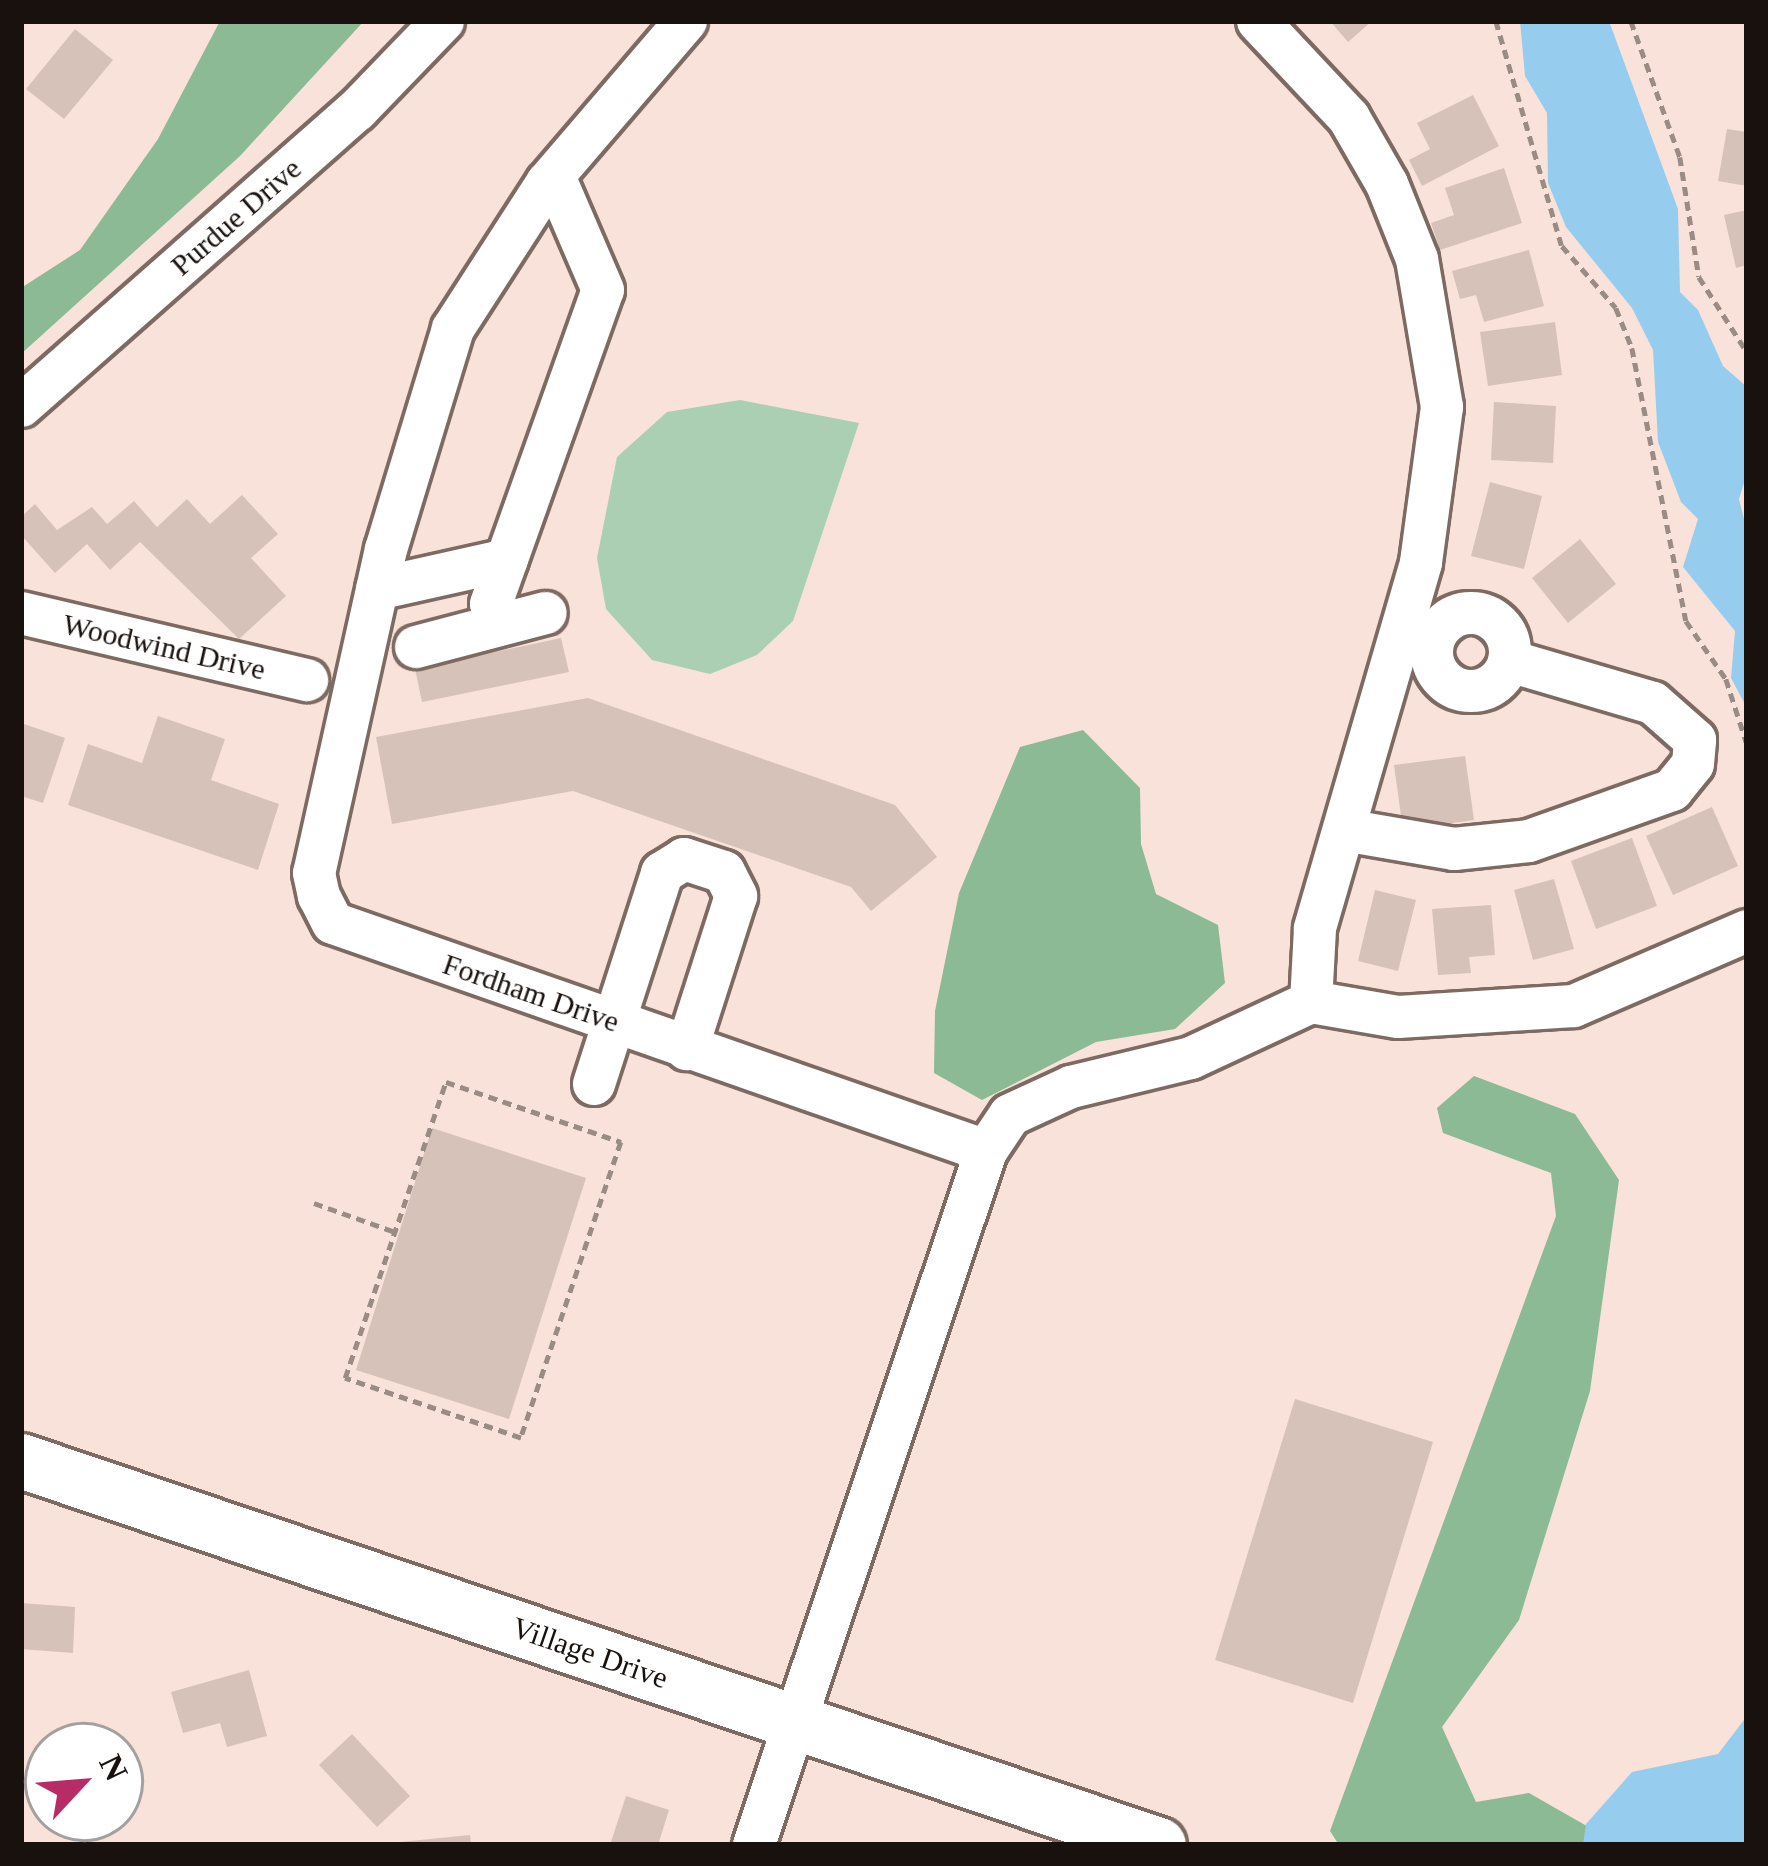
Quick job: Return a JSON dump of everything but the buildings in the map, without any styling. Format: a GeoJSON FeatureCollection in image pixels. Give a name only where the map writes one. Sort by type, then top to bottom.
{"type":"FeatureCollection","features":[{"type":"Feature","properties":{"kind":"main road","name":"Village Drive"},"geometry":{"type":"LineString","coordinates":[[21,1461],[1160,1845]]}},
{"type":"Feature","properties":{"kind":"street","name":"Purdue Drive"},"geometry":{"type":"LineString","coordinates":[[21,406],[357,110],[443,21]]}},
{"type":"Feature","properties":{"kind":"street","name":"Fordham Drive"},"geometry":{"type":"LineString","coordinates":[[686,21],[554,176],[453,329],[377,589],[314,873],[333,923],[986,1151]]}},
{"type":"Feature","properties":{"kind":"street"},"geometry":{"type":"LineString","coordinates":[[1258,21],[1349,118],[1388,184],[1417,259],[1442,407],[1419,635],[1344,830],[1315,929],[1311,1002]]}},
{"type":"Feature","properties":{"kind":"street"},"geometry":{"type":"LineString","coordinates":[[498,626],[491,604],[603,290],[554,176]]}},
{"type":"Feature","properties":{"kind":"street"},"geometry":{"type":"LineString","coordinates":[[377,589],[507,560]]}},
{"type":"Feature","properties":{"kind":"street"},"geometry":{"type":"LineString","coordinates":[[416,646],[546,613]]}},
{"type":"Feature","properties":{"kind":"street","name":"Woodwind Drive"},"geometry":{"type":"LineString","coordinates":[[21,614],[307,680]]}},
{"type":"Feature","properties":{"kind":"street"},"geometry":{"type":"LineString","coordinates":[[1344,830],[1454,849],[1529,841],[1672,790],[1693,764],[1695,740],[1654,703],[1509,661],[1505,634],[1479,614],[1453,617],[1419,635]]}},
{"type":"Feature","properties":{"kind":"street"},"geometry":{"type":"LineString","coordinates":[[594,1084],[662,873],[684,859],[724,872],[736,896],[687,1049]]}},
{"type":"Feature","properties":{"kind":"street"},"geometry":{"type":"LineString","coordinates":[[754,1845],[986,1151],[1010,1115],[1035,1102],[1191,1058],[1311,1002],[1398,1017],[1574,1006],[1747,931]]}},
{"type":"Feature","properties":{"kind":"path"},"geometry":{"type":"LineString","coordinates":[[1496,21],[1562,246],[1616,308],[1632,348],[1686,622],[1726,679],[1747,744]]}},
{"type":"Feature","properties":{"kind":"path"},"geometry":{"type":"LineString","coordinates":[[1631,21],[1680,157],[1699,277],[1747,352]]}},
{"type":"Feature","properties":{"kind":"path"},"geometry":{"type":"LineString","coordinates":[[446,1082],[621,1142],[521,1438],[345,1378],[395,1232],[446,1082]]}},
{"type":"Feature","properties":{"kind":"path"},"geometry":{"type":"LineString","coordinates":[[314,1204],[395,1232]]}},
{"type":"Feature","properties":{"kind":"green space"},"geometry":{"type":"Polygon","coordinates":[[[220,21],[364,21],[240,156],[21,354],[21,288],[80,250],[158,139],[220,21]]]}},
{"type":"Feature","properties":{"kind":"green space"},"geometry":{"type":"Polygon","coordinates":[[[740,400],[859,423],[793,621],[757,655],[710,674],[652,660],[606,609],[597,558],[617,457],[667,412],[740,400]]]}},
{"type":"Feature","properties":{"kind":"green space"},"geometry":{"type":"Polygon","coordinates":[[[1083,730],[1140,788],[1141,844],[1156,894],[1218,925],[1225,983],[1175,1029],[1096,1042],[982,1100],[934,1073],[935,1011],[959,893],[1020,747],[1083,730]]]}},
{"type":"Feature","properties":{"kind":"green space"},"geometry":{"type":"Polygon","coordinates":[[[1474,1076],[1575,1114],[1619,1180],[1590,1391],[1519,1620],[1442,1727],[1476,1802],[1529,1793],[1620,1845],[1339,1845],[1330,1831],[1556,1216],[1551,1173],[1443,1133],[1437,1108],[1474,1076]]]}},
{"type":"Feature","properties":{"kind":"water"},"geometry":{"type":"Polygon","coordinates":[[[1520,21],[1609,21],[1678,209],[1680,292],[1698,310],[1723,366],[1747,387],[1747,473],[1739,499],[1747,531],[1747,708],[1731,678],[1735,631],[1683,567],[1698,519],[1681,502],[1658,442],[1653,350],[1632,308],[1566,227],[1548,183],[1547,113],[1525,76],[1520,21]]]}},
{"type":"Feature","properties":{"kind":"water"},"geometry":{"type":"Polygon","coordinates":[[[1747,1716],[1747,1845],[1583,1845],[1586,1824],[1632,1772],[1718,1754],[1747,1716]]]}}]}
